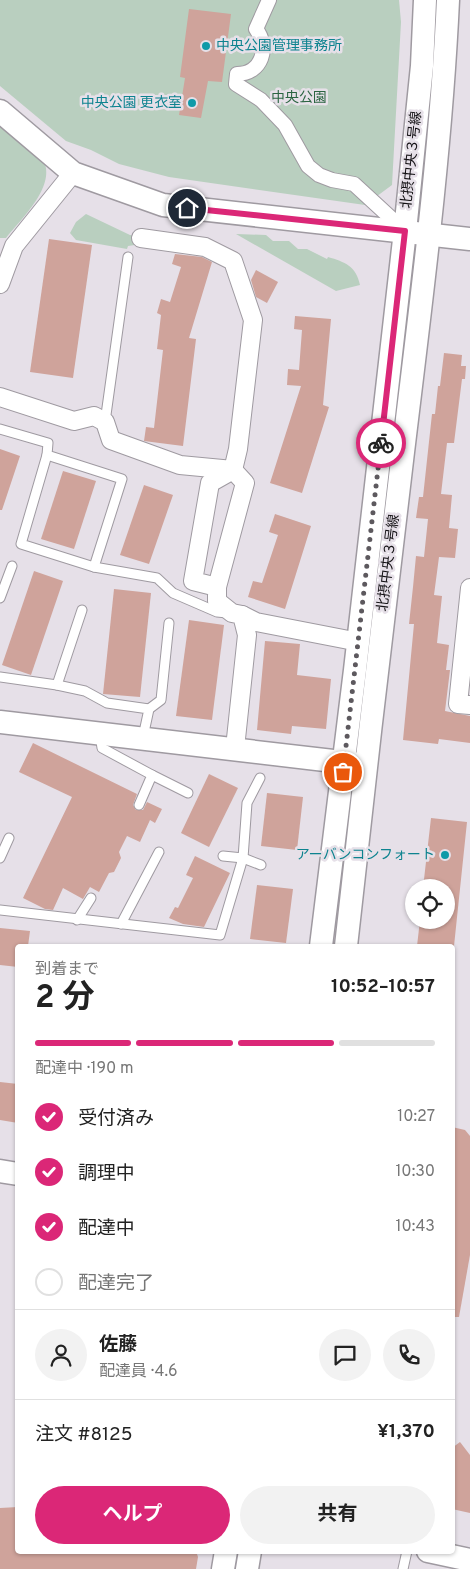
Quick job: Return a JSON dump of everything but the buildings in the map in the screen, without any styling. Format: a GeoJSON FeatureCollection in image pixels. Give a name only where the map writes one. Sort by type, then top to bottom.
{"type":"FeatureCollection","features":[{"type":"Feature","properties":{"kind":"street"},"geometry":{"type":"LineString","coordinates":[[269,0],[256,29],[262,37],[265,47],[262,58],[255,69],[244,74],[237,74],[236,84],[261,100],[286,125],[308,166],[319,175],[332,180],[354,184],[405,231]]}},
{"type":"Feature","properties":{"kind":"street","name":"北摂中央３号線"},"geometry":{"type":"LineString","coordinates":[[346,944],[359,642],[422,66],[425,0]]}},
{"type":"Feature","properties":{"kind":"street","name":"北摂中央３号線"},"geometry":{"type":"LineString","coordinates":[[321,944],[355,764],[429,235],[444,73],[448,0]]}},
{"type":"Feature","properties":{"kind":"street"},"geometry":{"type":"LineString","coordinates":[[0,111],[73,173],[163,205],[405,231],[470,240]]}},
{"type":"Feature","properties":{"kind":"street"},"geometry":{"type":"LineString","coordinates":[[0,284],[14,246],[73,173]]}},
{"type":"Feature","properties":{"kind":"street"},"geometry":{"type":"LineString","coordinates":[[141,238],[205,247],[233,261],[253,320],[238,449],[233,470],[210,483],[192,581],[217,587]]}},
{"type":"Feature","properties":{"kind":"street"},"geometry":{"type":"LineString","coordinates":[[0,398],[74,421],[94,416],[105,422],[111,440],[180,466],[233,470],[245,482],[217,587],[217,601],[237,614],[256,622],[359,642]]}},
{"type":"Feature","properties":{"kind":"street"},"geometry":{"type":"LineString","coordinates":[[470,588],[467,642],[458,704],[470,705]]}},
{"type":"Feature","properties":{"kind":"street"},"geometry":{"type":"LineString","coordinates":[[235,748],[247,635],[237,614]]}},
{"type":"Feature","properties":{"kind":"street"},"geometry":{"type":"LineString","coordinates":[[0,722],[235,748],[355,764]]}},
{"type":"Feature","properties":{"kind":"street"},"geometry":{"type":"LineString","coordinates":[[0,1171],[15,1174]]}},
{"type":"Feature","properties":{"kind":"street"},"geometry":{"type":"LineString","coordinates":[[223,1569],[226,1554]]}},
{"type":"Feature","properties":{"kind":"street"},"geometry":{"type":"LineString","coordinates":[[247,1569],[250,1554]]}},
{"type":"Feature","properties":{"kind":"street"},"geometry":{"type":"LineString","coordinates":[[442,1554],[470,1560]]}},
{"type":"Feature","properties":{"kind":"lane"},"geometry":{"type":"LineString","coordinates":[[105,422],[128,257]]}},
{"type":"Feature","properties":{"kind":"lane"},"geometry":{"type":"LineString","coordinates":[[0,429],[48,443],[48,456],[21,544],[94,568],[157,578],[172,593],[217,612],[237,614]]}},
{"type":"Feature","properties":{"kind":"lane"},"geometry":{"type":"LineString","coordinates":[[48,456],[122,479],[94,568]]}},
{"type":"Feature","properties":{"kind":"lane"},"geometry":{"type":"LineString","coordinates":[[0,598],[12,566]]}},
{"type":"Feature","properties":{"kind":"lane"},"geometry":{"type":"LineString","coordinates":[[57,685],[82,610]]}},
{"type":"Feature","properties":{"kind":"lane"},"geometry":{"type":"LineString","coordinates":[[143,739],[149,709],[160,700],[169,623]]}},
{"type":"Feature","properties":{"kind":"lane"},"geometry":{"type":"LineString","coordinates":[[0,677],[85,691],[107,703],[149,709]]}},
{"type":"Feature","properties":{"kind":"lane"},"geometry":{"type":"LineString","coordinates":[[100,734],[102,748],[188,793]]}},
{"type":"Feature","properties":{"kind":"lane"},"geometry":{"type":"LineString","coordinates":[[139,805],[152,775]]}},
{"type":"Feature","properties":{"kind":"lane"},"geometry":{"type":"LineString","coordinates":[[0,910],[77,920],[220,934],[244,858],[247,804],[260,778]]}},
{"type":"Feature","properties":{"kind":"lane"},"geometry":{"type":"LineString","coordinates":[[0,858],[9,838]]}},
{"type":"Feature","properties":{"kind":"lane"},"geometry":{"type":"LineString","coordinates":[[121,924],[159,852]]}},
{"type":"Feature","properties":{"kind":"lane"},"geometry":{"type":"LineString","coordinates":[[223,856],[244,858],[261,865]]}},
{"type":"Feature","properties":{"kind":"lane"},"geometry":{"type":"LineString","coordinates":[[77,920],[91,898]]}},
{"type":"Feature","properties":{"kind":"lane"},"geometry":{"type":"LineString","coordinates":[[404,1569],[406,1554]]}},
{"type":"Feature","properties":{"kind":"green space","name":"中央公園"},"geometry":{"type":"Polygon","coordinates":[[[0,0],[399,0],[401,22],[392,185],[365,205],[169,177],[119,164],[91,150],[66,141],[0,86],[0,0]]]}},
{"type":"Feature","properties":{"kind":"green space"},"geometry":{"type":"Polygon","coordinates":[[[0,123],[38,153],[46,168],[46,179],[36,201],[6,238],[0,238],[0,123]]]}},
{"type":"Feature","properties":{"kind":"green space"},"geometry":{"type":"Polygon","coordinates":[[[86,214],[130,235],[137,236],[135,245],[128,246],[127,249],[76,240],[70,233],[76,222],[86,214]]]}},
{"type":"Feature","properties":{"kind":"green space"},"geometry":{"type":"Polygon","coordinates":[[[236,234],[266,235],[273,241],[289,241],[298,249],[307,249],[327,259],[328,257],[340,261],[353,269],[360,285],[336,291],[236,234]]]}},
{"type":"Feature","properties":{"kind":"way so far"},"geometry":{"type":"LineString","coordinates":[[343,772],[381,443]]}},
{"type":"Feature","properties":{"kind":"place","name":"中央公園管理事務所"},"geometry":{"type":"Point","coordinates":[206,46]}},
{"type":"Feature","properties":{"kind":"place","name":"中央公園 更衣室"},"geometry":{"type":"Point","coordinates":[192,103]}},
{"type":"Feature","properties":{"kind":"place","name":"アーバンコンフォート"},"geometry":{"type":"Point","coordinates":[445,855]}},
{"type":"Feature","properties":{"kind":"route"},"geometry":{"type":"LineString","coordinates":[[187,208],[405,231],[381,443]]}}]}
